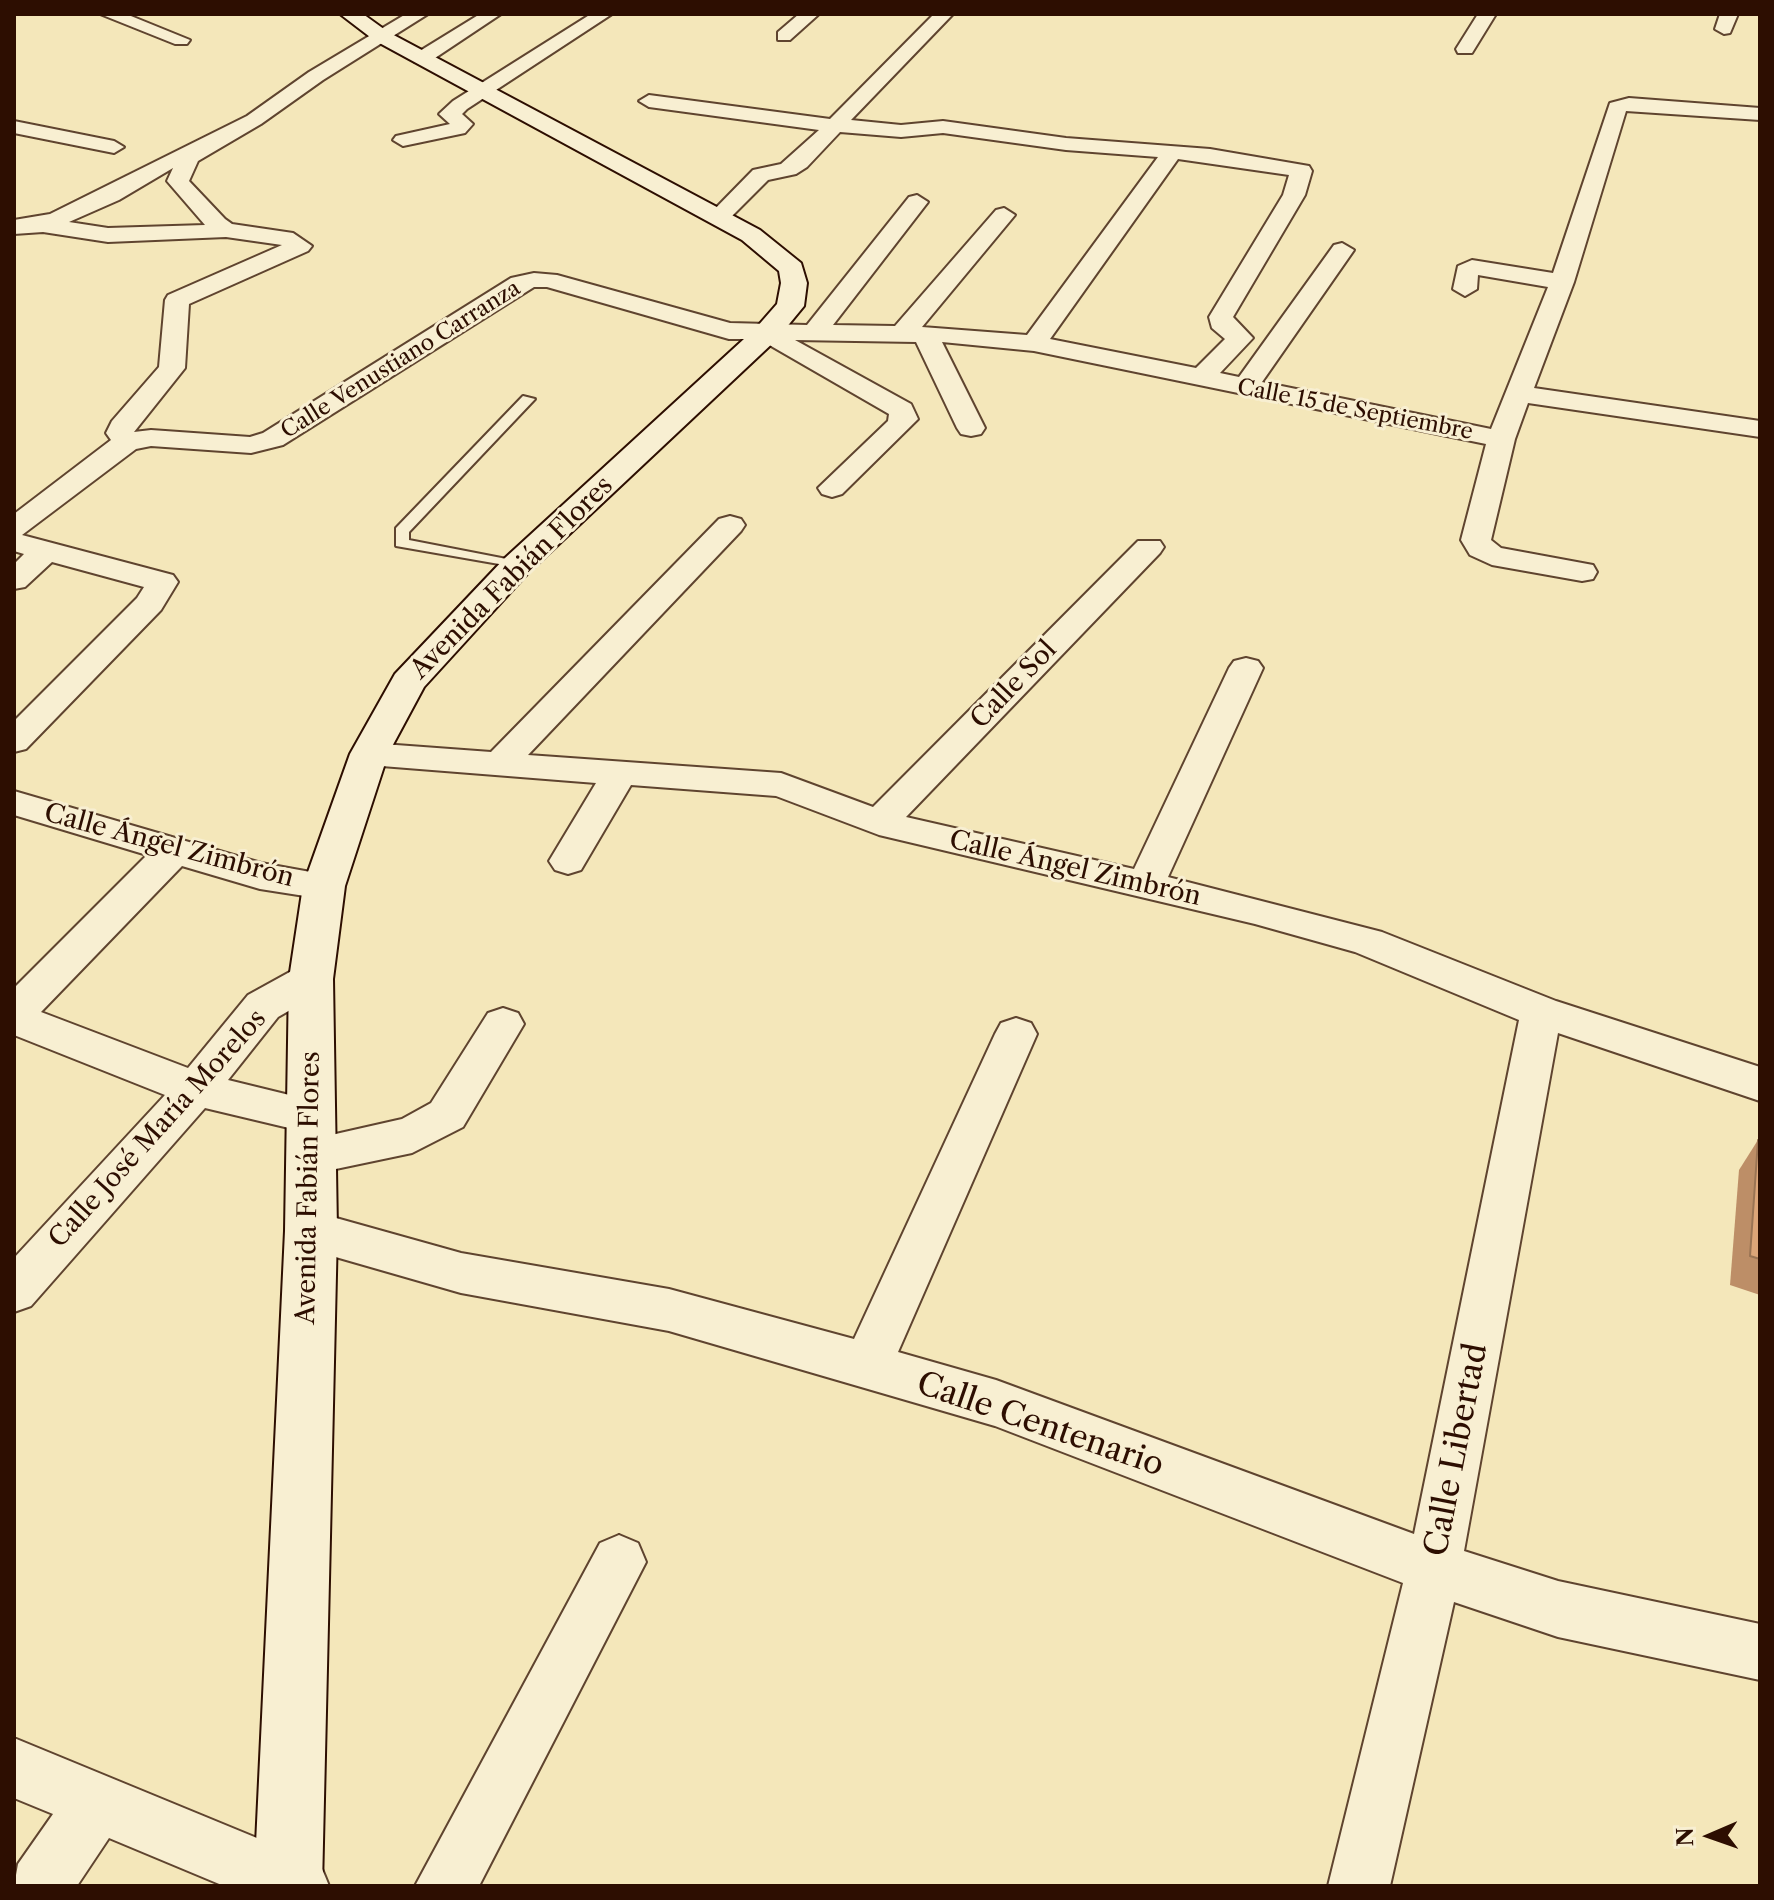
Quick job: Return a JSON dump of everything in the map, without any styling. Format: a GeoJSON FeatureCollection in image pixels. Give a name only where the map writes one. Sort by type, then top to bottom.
{"type":"FeatureCollection","features":[{"type":"Feature","properties":{"kind":"main road","name":"Avenida Fabián Flores"},"geometry":{"type":"LineString","coordinates":[[291,1885],[311,1231],[311,979],[324,886],[369,754],[408,682],[517,565],[766,334],[790,306],[794,283],[792,269],[751,235],[365,25]]}},
{"type":"Feature","properties":{"kind":"street"},"geometry":{"type":"LineString","coordinates":[[109,14],[181,40]]}},
{"type":"Feature","properties":{"kind":"street"},"geometry":{"type":"LineString","coordinates":[[43,225],[111,195],[147,171],[193,152],[254,120],[365,25],[419,14]]}},
{"type":"Feature","properties":{"kind":"street"},"geometry":{"type":"LineString","coordinates":[[422,58],[492,14]]}},
{"type":"Feature","properties":{"kind":"street"},"geometry":{"type":"LineString","coordinates":[[403,140],[458,129],[463,124],[449,114],[603,14]]}},
{"type":"Feature","properties":{"kind":"street"},"geometry":{"type":"LineString","coordinates":[[784,36],[810,14]]}},
{"type":"Feature","properties":{"kind":"street"},"geometry":{"type":"LineString","coordinates":[[718,217],[761,175],[788,169],[799,162],[944,14]]}},
{"type":"Feature","properties":{"kind":"street"},"geometry":{"type":"LineString","coordinates":[[1465,49],[1487,14]]}},
{"type":"Feature","properties":{"kind":"street"},"geometry":{"type":"LineString","coordinates":[[649,101],[833,125],[901,131],[943,127],[1296,169],[1302,174],[1294,195],[1221,317],[1221,323],[1240,338],[1200,379]]}},
{"type":"Feature","properties":{"kind":"street","name":"Calle 15 de Septiembre"},"geometry":{"type":"LineString","coordinates":[[766,334],[914,334],[1034,343],[1501,439],[1562,282],[1617,107],[1629,104],[1760,114]]}},
{"type":"Feature","properties":{"kind":"street"},"geometry":{"type":"LineString","coordinates":[[14,127],[114,147]]}},
{"type":"Feature","properties":{"kind":"street"},"geometry":{"type":"LineString","coordinates":[[193,152],[178,181],[197,206],[226,230]]}},
{"type":"Feature","properties":{"kind":"street"},"geometry":{"type":"LineString","coordinates":[[1034,343],[1172,153]]}},
{"type":"Feature","properties":{"kind":"street"},"geometry":{"type":"LineString","coordinates":[[813,334],[917,202]]}},
{"type":"Feature","properties":{"kind":"street"},"geometry":{"type":"LineString","coordinates":[[971,428],[914,334],[1004,215]]}},
{"type":"Feature","properties":{"kind":"street"},"geometry":{"type":"LineString","coordinates":[[14,227],[43,225],[108,235],[226,230],[285,238],[300,246],[177,300],[172,368],[126,421],[120,433],[127,442],[14,528]]}},
{"type":"Feature","properties":{"kind":"street"},"geometry":{"type":"LineString","coordinates":[[1245,388],[1342,250]]}},
{"type":"Feature","properties":{"kind":"street"},"geometry":{"type":"LineString","coordinates":[[1465,289],[1466,271],[1472,267],[1562,282]]}},
{"type":"Feature","properties":{"kind":"street","name":"Calle Venustiano Carranza"},"geometry":{"type":"LineString","coordinates":[[127,442],[151,438],[251,445],[273,439],[520,283],[534,280],[548,280],[729,331],[766,334]]}},
{"type":"Feature","properties":{"kind":"street"},"geometry":{"type":"LineString","coordinates":[[766,334],[901,410],[904,419],[898,427],[832,488]]}},
{"type":"Feature","properties":{"kind":"street"},"geometry":{"type":"LineString","coordinates":[[1519,394],[1760,429]]}},
{"type":"Feature","properties":{"kind":"street"},"geometry":{"type":"LineString","coordinates":[[1501,439],[1476,540],[1481,549],[1492,556],[1582,572]]}},
{"type":"Feature","properties":{"kind":"street"},"geometry":{"type":"LineString","coordinates":[[500,763],[730,525]]}},
{"type":"Feature","properties":{"kind":"street"},"geometry":{"type":"LineString","coordinates":[[14,542],[162,582],[150,603],[14,741]]}},
{"type":"Feature","properties":{"kind":"street","name":"Calle Sol"},"geometry":{"type":"LineString","coordinates":[[879,823],[1149,547]]}},
{"type":"Feature","properties":{"kind":"street"},"geometry":{"type":"LineString","coordinates":[[14,580],[45,552]]}},
{"type":"Feature","properties":{"kind":"street"},"geometry":{"type":"LineString","coordinates":[[1145,885],[1246,668]]}},
{"type":"Feature","properties":{"kind":"street","name":"Calle Ángel Zimbrón"},"geometry":{"type":"LineString","coordinates":[[369,754],[781,785],[879,823],[1255,910],[1368,942],[1541,1012],[1760,1084]]}},
{"type":"Feature","properties":{"kind":"street"},"geometry":{"type":"LineString","coordinates":[[568,861],[620,773]]}},
{"type":"Feature","properties":{"kind":"street","name":"Calle Ángel Zimbrón"},"geometry":{"type":"LineString","coordinates":[[14,803],[260,876],[324,886]]}},
{"type":"Feature","properties":{"kind":"street"},"geometry":{"type":"LineString","coordinates":[[174,851],[14,1016],[311,1136],[412,1135],[447,1115],[503,1024]]}},
{"type":"Feature","properties":{"kind":"street","name":"Calle José María Morelos"},"geometry":{"type":"LineString","coordinates":[[14,1291],[196,1089],[263,1006],[311,979]]}},
{"type":"Feature","properties":{"kind":"street","name":"Calle Libertad"},"geometry":{"type":"LineString","coordinates":[[1359,1886],[1434,1568],[1541,1012]]}},
{"type":"Feature","properties":{"kind":"street"},"geometry":{"type":"LineString","coordinates":[[866,1368],[1016,1034]]}},
{"type":"Feature","properties":{"kind":"street","name":"Calle Centenario"},"geometry":{"type":"LineString","coordinates":[[311,1231],[461,1273],[669,1310],[996,1403],[1434,1568],[1558,1609],[1760,1652]]}},
{"type":"Feature","properties":{"kind":"street"},"geometry":{"type":"LineString","coordinates":[[446,1886],[619,1562]]}},
{"type":"Feature","properties":{"kind":"street"},"geometry":{"type":"LineString","coordinates":[[14,1768],[291,1885]]}},
{"type":"Feature","properties":{"kind":"street"},"geometry":{"type":"LineString","coordinates":[[40,1886],[97,1803]]}},
{"type":"Feature","properties":{"kind":"lane"},"geometry":{"type":"LineString","coordinates":[[517,565],[401,543],[401,531],[528,399]]}},
{"type":"Feature","properties":{"kind":"building"},"geometry":{"type":"Polygon","coordinates":[[[1760,1141],[1760,1259],[1750,1256],[1760,1141]]]}}]}
